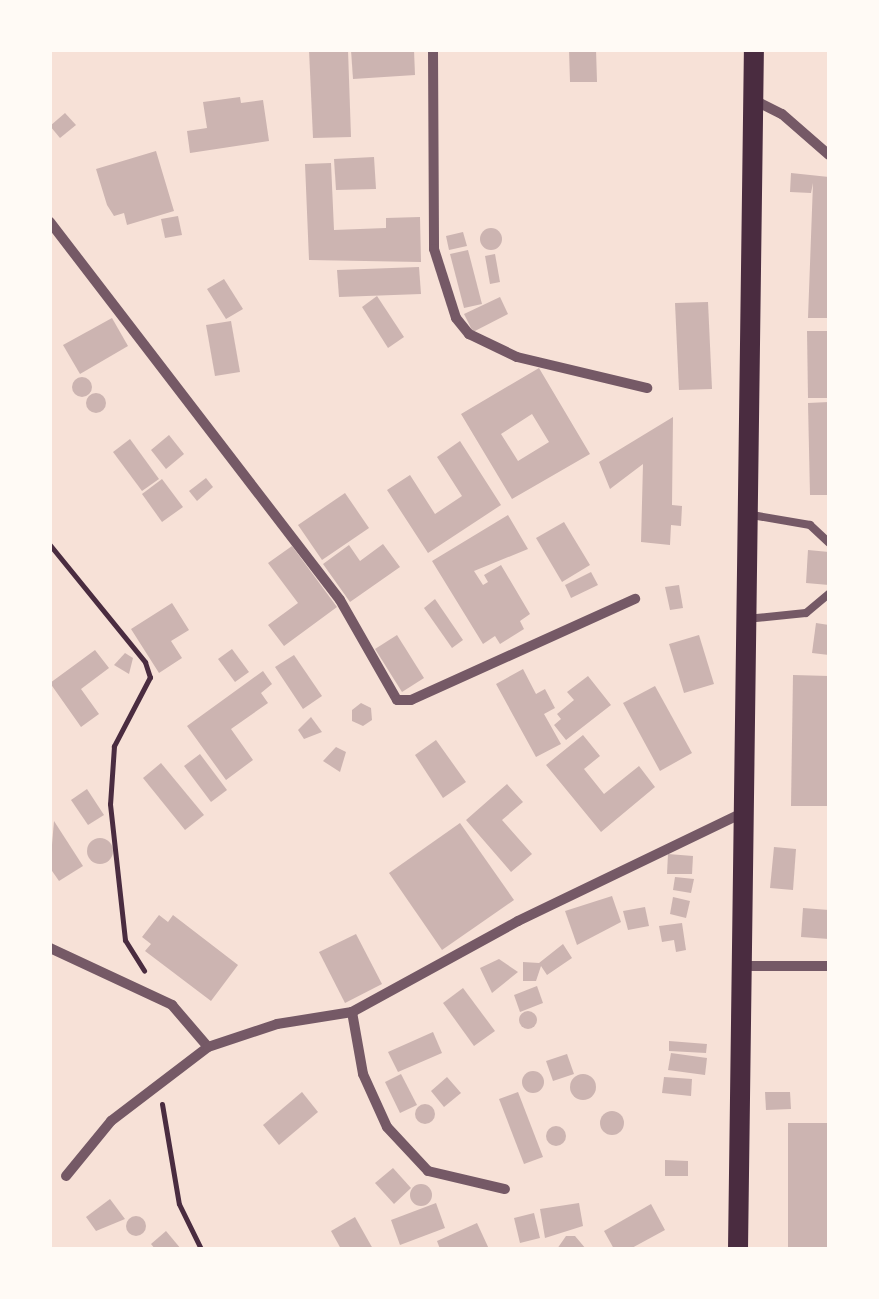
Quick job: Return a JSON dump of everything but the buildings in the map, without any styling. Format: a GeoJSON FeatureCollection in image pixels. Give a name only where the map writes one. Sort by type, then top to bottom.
{"type":"FeatureCollection","features":[{"type":"Feature","properties":{"kind":"main road"},"geometry":{"type":"LineString","coordinates":[[738,1249],[754,50]]}},
{"type":"Feature","properties":{"kind":"street"},"geometry":{"type":"LineString","coordinates":[[433,50],[434,249],[456,318],[470,334],[517,358],[647,388]]}},
{"type":"Feature","properties":{"kind":"street"},"geometry":{"type":"LineString","coordinates":[[754,100],[782,114],[829,155]]}},
{"type":"Feature","properties":{"kind":"street"},"geometry":{"type":"LineString","coordinates":[[50,222],[340,600],[397,700],[411,700],[635,599]]}},
{"type":"Feature","properties":{"kind":"street"},"geometry":{"type":"LineString","coordinates":[[66,1176],[111,1121],[156,1082],[208,1047],[277,1024],[352,1012],[518,921],[742,813]]}},
{"type":"Feature","properties":{"kind":"street"},"geometry":{"type":"LineString","coordinates":[[50,948],[172,1004],[208,1047]]}},
{"type":"Feature","properties":{"kind":"street"},"geometry":{"type":"LineString","coordinates":[[741,966],[829,966]]}},
{"type":"Feature","properties":{"kind":"street"},"geometry":{"type":"LineString","coordinates":[[352,1012],[363,1074],[394,1135],[428,1171],[505,1190]]}},
{"type":"Feature","properties":{"kind":"lane"},"geometry":{"type":"LineString","coordinates":[[747,514],[810,525],[829,543]]}},
{"type":"Feature","properties":{"kind":"lane"},"geometry":{"type":"LineString","coordinates":[[745,619],[806,613],[829,594]]}},
{"type":"Feature","properties":{"kind":"path"},"geometry":{"type":"LineString","coordinates":[[50,545],[145,662],[150,677],[114,746],[110,804],[125,940],[172,1004]]}},
{"type":"Feature","properties":{"kind":"path"},"geometry":{"type":"LineString","coordinates":[[156,1082],[173,1146],[179,1204],[201,1249]]}}]}
